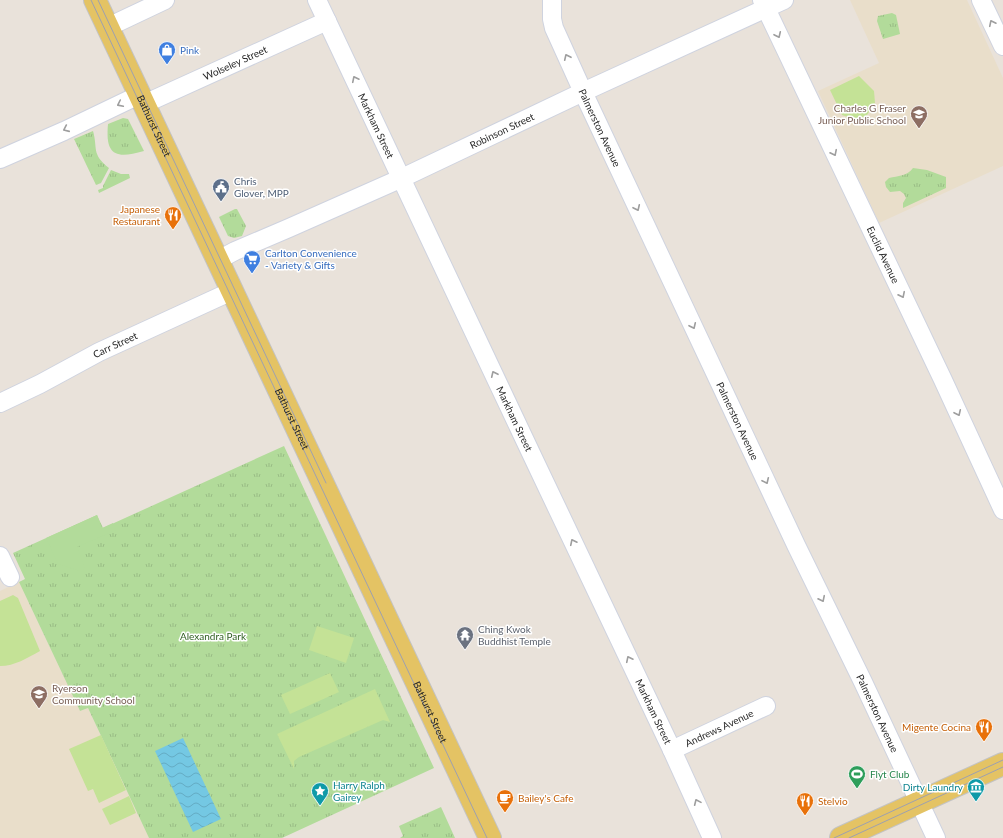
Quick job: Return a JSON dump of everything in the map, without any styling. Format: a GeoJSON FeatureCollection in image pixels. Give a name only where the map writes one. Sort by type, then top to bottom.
{"type":"FeatureCollection","features":[{"type":"Feature","properties":{"kind":"main road","name":"Bathurst Street"},"geometry":{"type":"LineString","coordinates":[[95,0],[490,838]]}},
{"type":"Feature","properties":{"kind":"main road"},"geometry":{"type":"LineString","coordinates":[[841,838],[1003,764]]}},
{"type":"Feature","properties":{"kind":"street"},"geometry":{"type":"LineString","coordinates":[[108,27],[165,0]]}},
{"type":"Feature","properties":{"kind":"street","name":"Markham Street"},"geometry":{"type":"LineString","coordinates":[[317,0],[672,750],[712,838]]}},
{"type":"Feature","properties":{"kind":"street","name":"Palmerston Avenue"},"geometry":{"type":"LineString","coordinates":[[552,0],[552,18],[554,28],[620,173],[796,546],[863,682],[918,803],[936,838]]}},
{"type":"Feature","properties":{"kind":"street","name":"Robinson Street"},"geometry":{"type":"LineString","coordinates":[[218,260],[235,251],[402,178],[764,4],[784,0]]}},
{"type":"Feature","properties":{"kind":"street"},"geometry":{"type":"LineString","coordinates":[[981,0],[1003,46]]}},
{"type":"Feature","properties":{"kind":"street","name":"Euclid Avenue"},"geometry":{"type":"LineString","coordinates":[[764,4],[943,380],[1003,510]]}},
{"type":"Feature","properties":{"kind":"street","name":"Wolseley Street"},"geometry":{"type":"LineString","coordinates":[[0,159],[327,21]]}},
{"type":"Feature","properties":{"kind":"street","name":"Carr Street"},"geometry":{"type":"LineString","coordinates":[[0,403],[40,384],[100,352],[232,291]]}},
{"type":"Feature","properties":{"kind":"street"},"geometry":{"type":"LineString","coordinates":[[0,556],[10,577]]}},
{"type":"Feature","properties":{"kind":"street","name":"Andrews Avenue"},"geometry":{"type":"LineString","coordinates":[[672,750],[766,706]]}},
{"type":"Feature","properties":{"kind":"shaded area","name":"Charles G Fraser Junior Public School"},"geometry":{"type":"Polygon","coordinates":[[[850,0],[967,0],[1003,78],[1003,166],[879,223],[818,91],[879,63],[850,0]]]}},
{"type":"Feature","properties":{"kind":"shaded area","name":"Ryerson Community School"},"geometry":{"type":"Polygon","coordinates":[[[19,582],[80,711],[88,708],[149,838],[0,838],[0,591],[19,582]]]}},
{"type":"Feature","properties":{"kind":"green space"},"geometry":{"type":"Polygon","coordinates":[[[892,13],[896,15],[900,34],[883,39],[877,21],[878,16],[892,13]]]}},
{"type":"Feature","properties":{"kind":"green space"},"geometry":{"type":"Polygon","coordinates":[[[859,76],[874,91],[875,103],[867,115],[856,120],[842,115],[830,90],[859,76]]]}},
{"type":"Feature","properties":{"kind":"green space"},"geometry":{"type":"Polygon","coordinates":[[[123,118],[128,119],[144,151],[126,155],[114,152],[111,149],[108,143],[108,124],[123,118]]]}},
{"type":"Feature","properties":{"kind":"green space"},"geometry":{"type":"Polygon","coordinates":[[[93,131],[97,155],[109,168],[101,183],[96,185],[74,139],[93,131]]]}},
{"type":"Feature","properties":{"kind":"green space"},"geometry":{"type":"Polygon","coordinates":[[[913,168],[927,170],[946,177],[946,188],[903,208],[903,203],[906,198],[904,194],[900,191],[890,192],[886,187],[885,182],[889,178],[911,171],[913,168]]]}},
{"type":"Feature","properties":{"kind":"green space"},"geometry":{"type":"Polygon","coordinates":[[[111,170],[121,174],[129,174],[130,178],[99,193],[98,190],[103,188],[111,170]]]}},
{"type":"Feature","properties":{"kind":"green space"},"geometry":{"type":"Polygon","coordinates":[[[237,209],[246,226],[242,236],[234,238],[228,236],[219,217],[237,209]]]}},
{"type":"Feature","properties":{"kind":"green space","name":"Alexandra Park"},"geometry":{"type":"Polygon","coordinates":[[[284,446],[434,768],[282,838],[149,838],[88,708],[80,711],[19,582],[25,579],[13,553],[97,515],[103,528],[284,446]]]}},
{"type":"Feature","properties":{"kind":"green space"},"geometry":{"type":"Polygon","coordinates":[[[97,515],[102,528],[113,523],[116,530],[77,547],[85,568],[80,571],[58,564],[46,538],[97,515]]]}},
{"type":"Feature","properties":{"kind":"green space"},"geometry":{"type":"Polygon","coordinates":[[[13,595],[18,598],[40,651],[16,663],[0,666],[0,601],[13,595]]]}},
{"type":"Feature","properties":{"kind":"green space"},"geometry":{"type":"Polygon","coordinates":[[[317,626],[354,638],[346,663],[309,650],[317,626]]]}},
{"type":"Feature","properties":{"kind":"green space"},"geometry":{"type":"Polygon","coordinates":[[[330,673],[339,692],[290,714],[281,695],[330,673]]]}},
{"type":"Feature","properties":{"kind":"green space"},"geometry":{"type":"Polygon","coordinates":[[[375,689],[390,722],[383,720],[299,757],[294,761],[294,769],[277,734],[375,689]]]}},
{"type":"Feature","properties":{"kind":"green space"},"geometry":{"type":"Polygon","coordinates":[[[101,735],[126,790],[99,803],[93,789],[88,791],[69,749],[101,735]]]}},
{"type":"Feature","properties":{"kind":"green space"},"geometry":{"type":"Polygon","coordinates":[[[129,796],[136,813],[110,825],[102,809],[129,796]]]}},
{"type":"Feature","properties":{"kind":"green space"},"geometry":{"type":"Polygon","coordinates":[[[441,807],[455,838],[400,838],[403,836],[399,826],[441,807]]]}},
{"type":"Feature","properties":{"kind":"water"},"geometry":{"type":"Polygon","coordinates":[[[183,738],[221,819],[193,832],[155,751],[183,738]]]}},
{"type":"Feature","properties":{"kind":"tram line"},"geometry":{"type":"LineString","coordinates":[[91,0],[487,838]]}},
{"type":"Feature","properties":{"kind":"tram line"},"geometry":{"type":"LineString","coordinates":[[98,0],[326,483]]}},
{"type":"Feature","properties":{"kind":"tram line"},"geometry":{"type":"LineString","coordinates":[[834,838],[1003,760]]}},
{"type":"Feature","properties":{"kind":"tram line"},"geometry":{"type":"LineString","coordinates":[[849,838],[1003,767]]}},
{"type":"Feature","properties":{"kind":"place","name":"Pink"},"geometry":{"type":"Point","coordinates":[167,65]}},
{"type":"Feature","properties":{"kind":"place","name":"Charles G Fraser Junior Public School"},"geometry":{"type":"Point","coordinates":[919,129]}},
{"type":"Feature","properties":{"kind":"place","name":"Chris Glover, MPP"},"geometry":{"type":"Point","coordinates":[221,202]}},
{"type":"Feature","properties":{"kind":"place","name":"Japanese Restaurant"},"geometry":{"type":"Point","coordinates":[173,230]}},
{"type":"Feature","properties":{"kind":"place","name":"Carlton Convenience - Variety & Gifts"},"geometry":{"type":"Point","coordinates":[252,274]}},
{"type":"Feature","properties":{"kind":"place","name":"Ching Kwok Buddhist Temple"},"geometry":{"type":"Point","coordinates":[465,650]}},
{"type":"Feature","properties":{"kind":"place","name":"Ryerson Community School"},"geometry":{"type":"Point","coordinates":[39,709]}},
{"type":"Feature","properties":{"kind":"place","name":"Migente Cocina"},"geometry":{"type":"Point","coordinates":[984,742]}},
{"type":"Feature","properties":{"kind":"place","name":"Flyt Club"},"geometry":{"type":"Point","coordinates":[857,789]}},
{"type":"Feature","properties":{"kind":"place","name":"Dirty Laundry"},"geometry":{"type":"Point","coordinates":[976,802]}},
{"type":"Feature","properties":{"kind":"place","name":"Harry Ralph Gairey"},"geometry":{"type":"Point","coordinates":[320,806]}},
{"type":"Feature","properties":{"kind":"place","name":"Bailey's Cafe"},"geometry":{"type":"Point","coordinates":[505,813]}},
{"type":"Feature","properties":{"kind":"place","name":"Stelvio"},"geometry":{"type":"Point","coordinates":[805,816]}}]}
